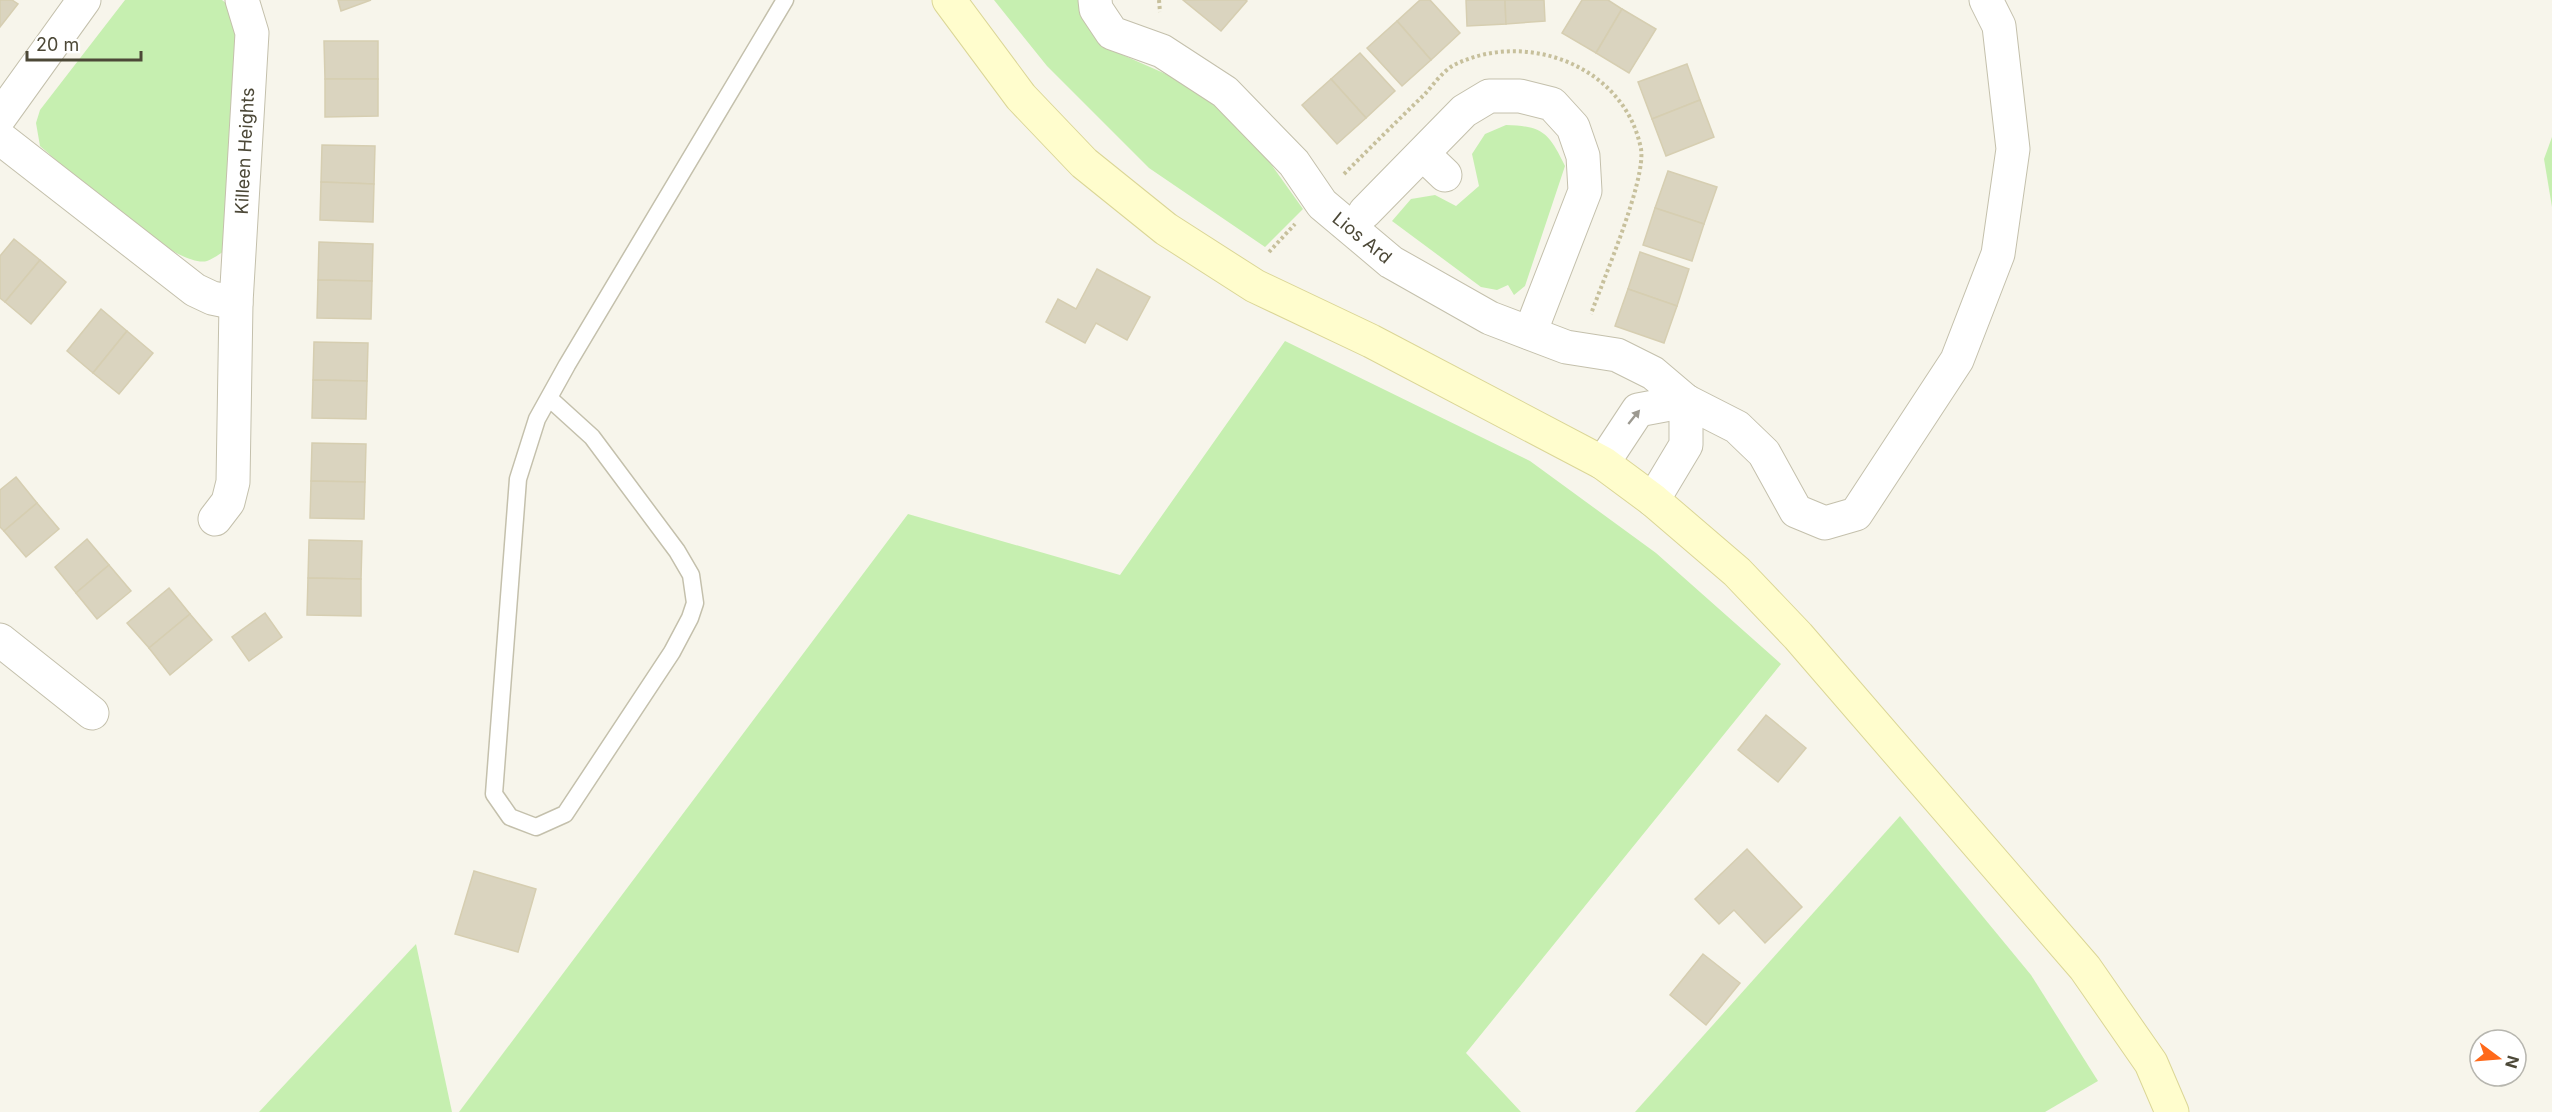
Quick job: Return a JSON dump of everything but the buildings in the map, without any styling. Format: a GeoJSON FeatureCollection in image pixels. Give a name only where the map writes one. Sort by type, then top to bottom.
{"type":"FeatureCollection","features":[{"type":"Feature","properties":{"kind":"main road"},"geometry":{"type":"LineString","coordinates":[[949,0],[1021,97],[1084,163],[1166,229],[1244,279],[1481,397],[1603,463],[1653,500],[1737,572],[1798,636],[2085,968],[2151,1063],[2172,1112]]}},
{"type":"Feature","properties":{"kind":"street"},"geometry":{"type":"LineString","coordinates":[[0,117],[84,0]]}},
{"type":"Feature","properties":{"kind":"street","name":"Killeen Heights"},"geometry":{"type":"LineString","coordinates":[[215,519],[228,502],[233,482],[236,303],[252,33],[242,0]]}},
{"type":"Feature","properties":{"kind":"street","name":"Lios Ard"},"geometry":{"type":"LineString","coordinates":[[1095,0],[1096,9],[1112,33],[1162,51],[1225,92],[1294,163],[1318,199],[1391,262],[1490,318],[1566,347],[1617,355],[1653,373],[1686,401],[1737,427],[1764,453],[1796,511],[1825,523],[1856,514],[1957,360],[1998,254],[2013,149],[1999,26],[1986,0]]}},
{"type":"Feature","properties":{"kind":"street"},"geometry":{"type":"LineString","coordinates":[[1365,212],[1434,165],[1464,111],[1489,96],[1520,96],[1552,104],[1573,126],[1583,156],[1586,191],[1530,333]]}},
{"type":"Feature","properties":{"kind":"street"},"geometry":{"type":"LineString","coordinates":[[0,138],[195,290],[212,298],[236,303]]}},
{"type":"Feature","properties":{"kind":"street"},"geometry":{"type":"LineString","coordinates":[[1603,463],[1638,410],[1686,401],[1686,445],[1653,500]]}},
{"type":"Feature","properties":{"kind":"street"},"geometry":{"type":"LineString","coordinates":[[0,640],[92,712]]}},
{"type":"Feature","properties":{"kind":"lane"},"geometry":{"type":"LineString","coordinates":[[549,398],[592,437],[677,551],[691,575],[694,603],[690,618],[672,652],[565,814],[536,827],[510,817],[494,794],[518,479],[537,419],[549,398],[785,0]]}},
{"type":"Feature","properties":{"kind":"path"},"geometry":{"type":"LineString","coordinates":[[1244,279],[1318,199],[1452,66],[1494,51],[1544,52],[1590,72],[1624,104],[1641,150],[1634,197],[1587,325]]}},
{"type":"Feature","properties":{"kind":"green space"},"geometry":{"type":"Polygon","coordinates":[[[125,0],[222,0],[230,6],[238,31],[227,249],[207,261],[192,260],[147,235],[96,195],[40,146],[36,123],[40,110],[125,0]]]}},
{"type":"Feature","properties":{"kind":"green space"},"geometry":{"type":"Polygon","coordinates":[[[994,0],[1083,0],[1116,52],[1184,82],[1248,132],[1303,209],[1265,247],[1149,168],[1047,66],[994,0]]]}},
{"type":"Feature","properties":{"kind":"green space"},"geometry":{"type":"Polygon","coordinates":[[[1506,125],[1529,127],[1543,133],[1554,146],[1565,166],[1525,286],[1514,295],[1508,285],[1497,290],[1481,287],[1392,221],[1411,199],[1435,195],[1456,206],[1479,186],[1472,154],[1485,134],[1506,125]]]}},
{"type":"Feature","properties":{"kind":"green space"},"geometry":{"type":"Polygon","coordinates":[[[2552,137],[2552,207],[2544,159],[2552,137]]]}},
{"type":"Feature","properties":{"kind":"green space"},"geometry":{"type":"Polygon","coordinates":[[[1285,341],[1530,461],[1656,553],[1781,664],[1466,1053],[1521,1112],[459,1112],[908,514],[1120,575],[1285,341]]]}},
{"type":"Feature","properties":{"kind":"green space"},"geometry":{"type":"Polygon","coordinates":[[[1900,816],[2031,975],[2098,1081],[2045,1112],[1635,1112],[1900,816]]]}},
{"type":"Feature","properties":{"kind":"green space"},"geometry":{"type":"Polygon","coordinates":[[[416,944],[452,1112],[259,1112],[416,944]]]}}]}
